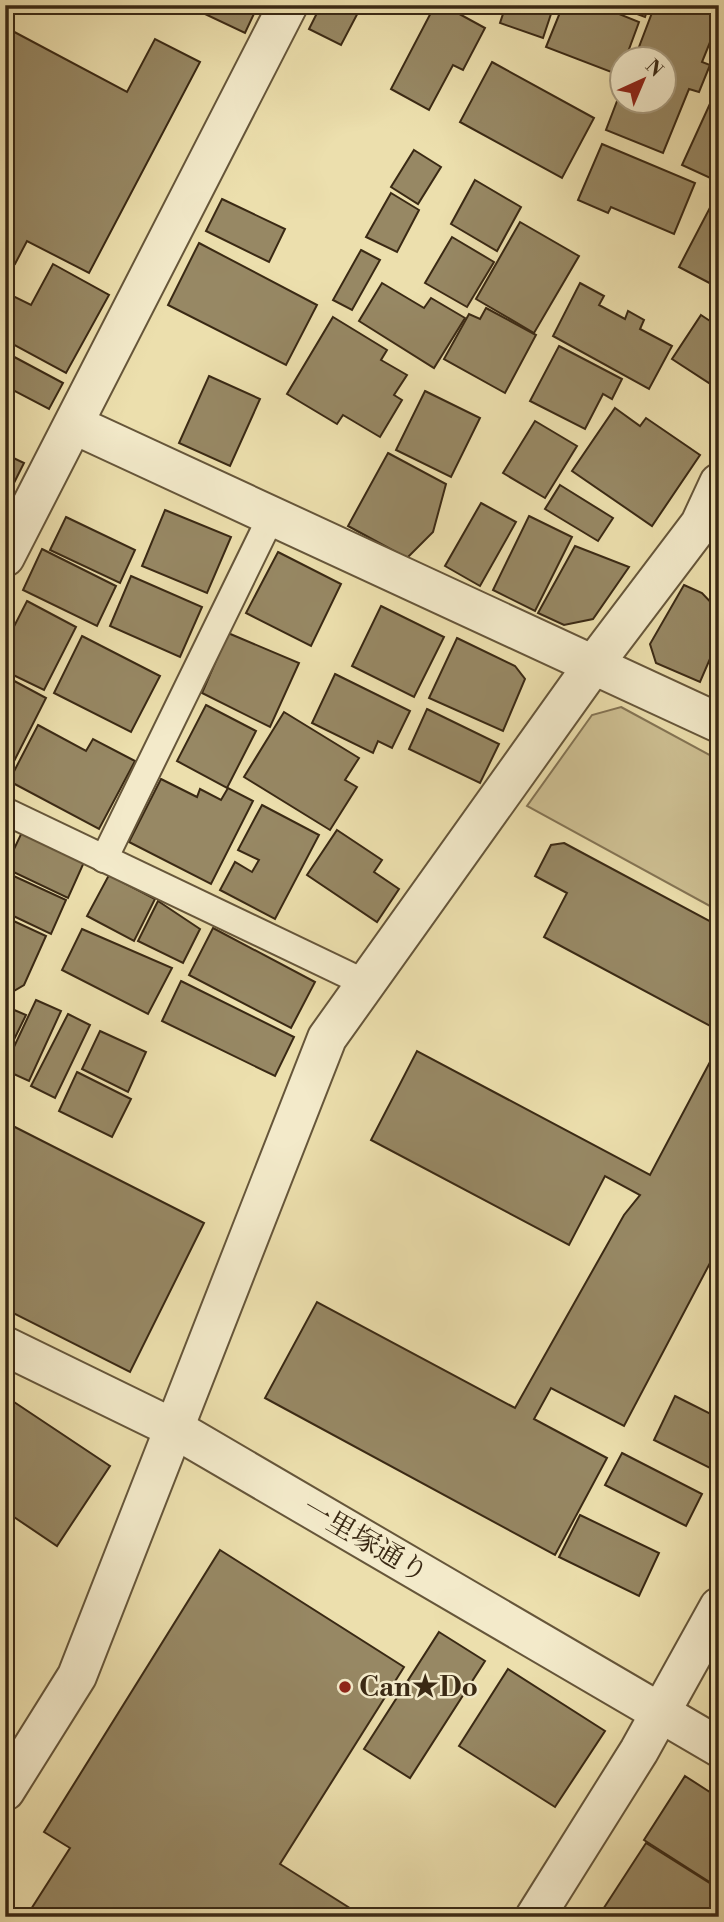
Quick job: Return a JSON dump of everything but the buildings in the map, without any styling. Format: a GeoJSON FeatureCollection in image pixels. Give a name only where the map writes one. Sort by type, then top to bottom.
{"type":"FeatureCollection","features":[{"type":"Feature","properties":{"kind":"street"},"geometry":{"type":"LineString","coordinates":[[5,557],[288,5]]}},
{"type":"Feature","properties":{"kind":"street"},"geometry":{"type":"LineString","coordinates":[[75,425],[719,723]]}},
{"type":"Feature","properties":{"kind":"street"},"geometry":{"type":"LineString","coordinates":[[5,1791],[77,1676],[327,1038],[594,664],[699,524],[719,483]]}},
{"type":"Feature","properties":{"kind":"street","name":"一里塚通り"},"geometry":{"type":"LineString","coordinates":[[5,1346],[175,1429],[719,1747]]}},
{"type":"Feature","properties":{"kind":"street"},"geometry":{"type":"LineString","coordinates":[[536,1917],[660,1714],[719,1607]]}},
{"type":"Feature","properties":{"kind":"lane"},"geometry":{"type":"LineString","coordinates":[[104,859],[272,515]]}},
{"type":"Feature","properties":{"kind":"lane"},"geometry":{"type":"LineString","coordinates":[[5,811],[365,983]]}},
{"type":"Feature","properties":{"kind":"shaded area"},"geometry":{"type":"Polygon","coordinates":[[[621,707],[719,760],[719,911],[527,806],[592,715],[621,707]]]}},
{"type":"Feature","properties":{"kind":"place","name":"Can★Do"},"geometry":{"type":"Point","coordinates":[345,1687]}}]}
